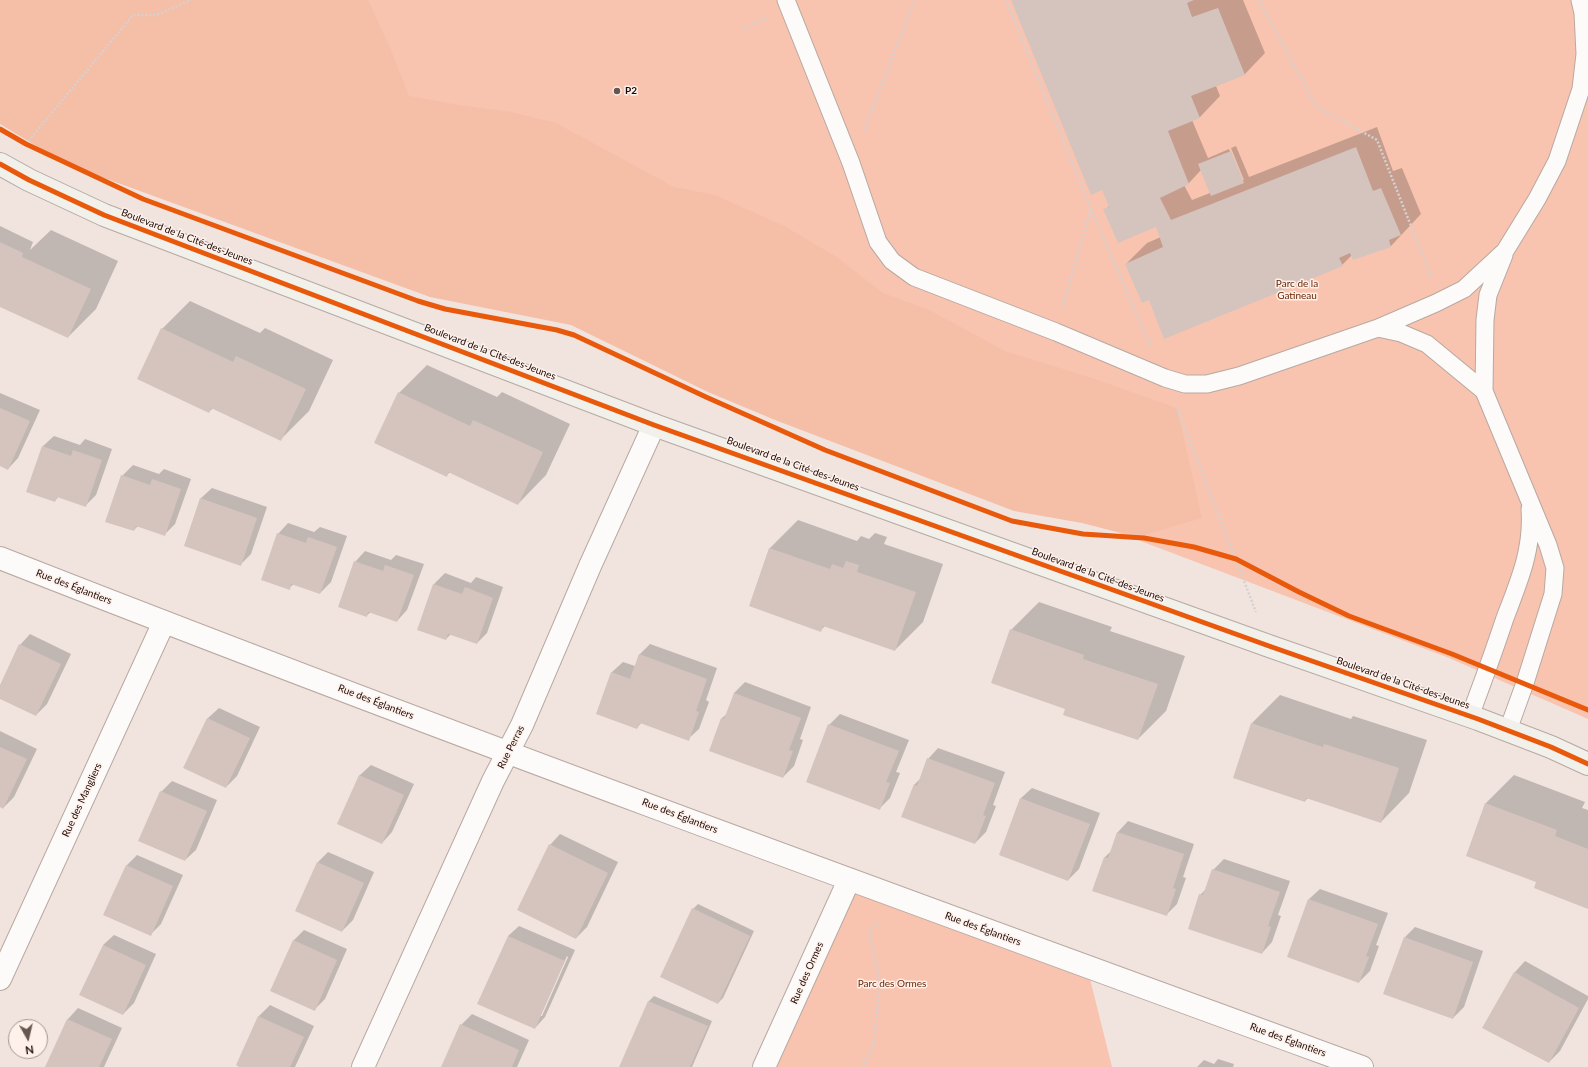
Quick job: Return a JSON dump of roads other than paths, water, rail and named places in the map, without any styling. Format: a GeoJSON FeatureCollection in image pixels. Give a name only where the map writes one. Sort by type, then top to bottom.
{"type":"FeatureCollection","features":[{"type":"Feature","properties":{"kind":"street","name":"Boulevard de la Cité-des-Jeunes"},"geometry":{"type":"LineString","coordinates":[[0,164],[29,180],[104,215],[654,425],[689,436],[1269,646],[1470,716],[1508,730],[1588,764]]}},
{"type":"Feature","properties":{"kind":"street","name":"Rue Perras"},"geometry":{"type":"LineString","coordinates":[[363,1067],[493,781],[522,725],[590,566],[654,425]]}},
{"type":"Feature","properties":{"kind":"street","name":"Rue des Églantiers"},"geometry":{"type":"LineString","coordinates":[[0,558],[164,622],[849,880],[1362,1067]]}},
{"type":"Feature","properties":{"kind":"street","name":"Rue des Mangliers"},"geometry":{"type":"LineString","coordinates":[[0,979],[164,622]]}},
{"type":"Feature","properties":{"kind":"street","name":"Rue des Ormes"},"geometry":{"type":"LineString","coordinates":[[764,1067],[849,880]]}},
{"type":"Feature","properties":{"kind":"lane"},"geometry":{"type":"LineString","coordinates":[[786,0],[851,163],[878,242],[892,262],[914,277],[1056,332],[1165,378],[1185,384],[1207,384],[1239,376],[1378,328],[1464,289],[1505,251]]}},
{"type":"Feature","properties":{"kind":"lane"},"geometry":{"type":"LineString","coordinates":[[1508,730],[1525,683],[1553,594],[1555,568],[1548,545],[1484,391],[1485,320],[1488,295],[1505,251],[1537,199],[1557,160],[1581,89],[1585,54],[1583,13],[1580,0]]}},
{"type":"Feature","properties":{"kind":"lane"},"geometry":{"type":"LineString","coordinates":[[1378,328],[1400,333],[1427,344],[1484,391]]}},
{"type":"Feature","properties":{"kind":"lane"},"geometry":{"type":"LineString","coordinates":[[1470,716],[1520,578],[1529,548],[1531,523],[1529,501]]}},
{"type":"Feature","properties":{"kind":"place","name":"P2"},"geometry":{"type":"Point","coordinates":[617,91]}},
{"type":"Feature","properties":{"kind":"park label","name":"Parc de la Gatineau"},"geometry":{"type":"Point","coordinates":[1297,290]}},
{"type":"Feature","properties":{"kind":"park label","name":"Parc des Ormes"},"geometry":{"type":"Point","coordinates":[892,984]}}]}
